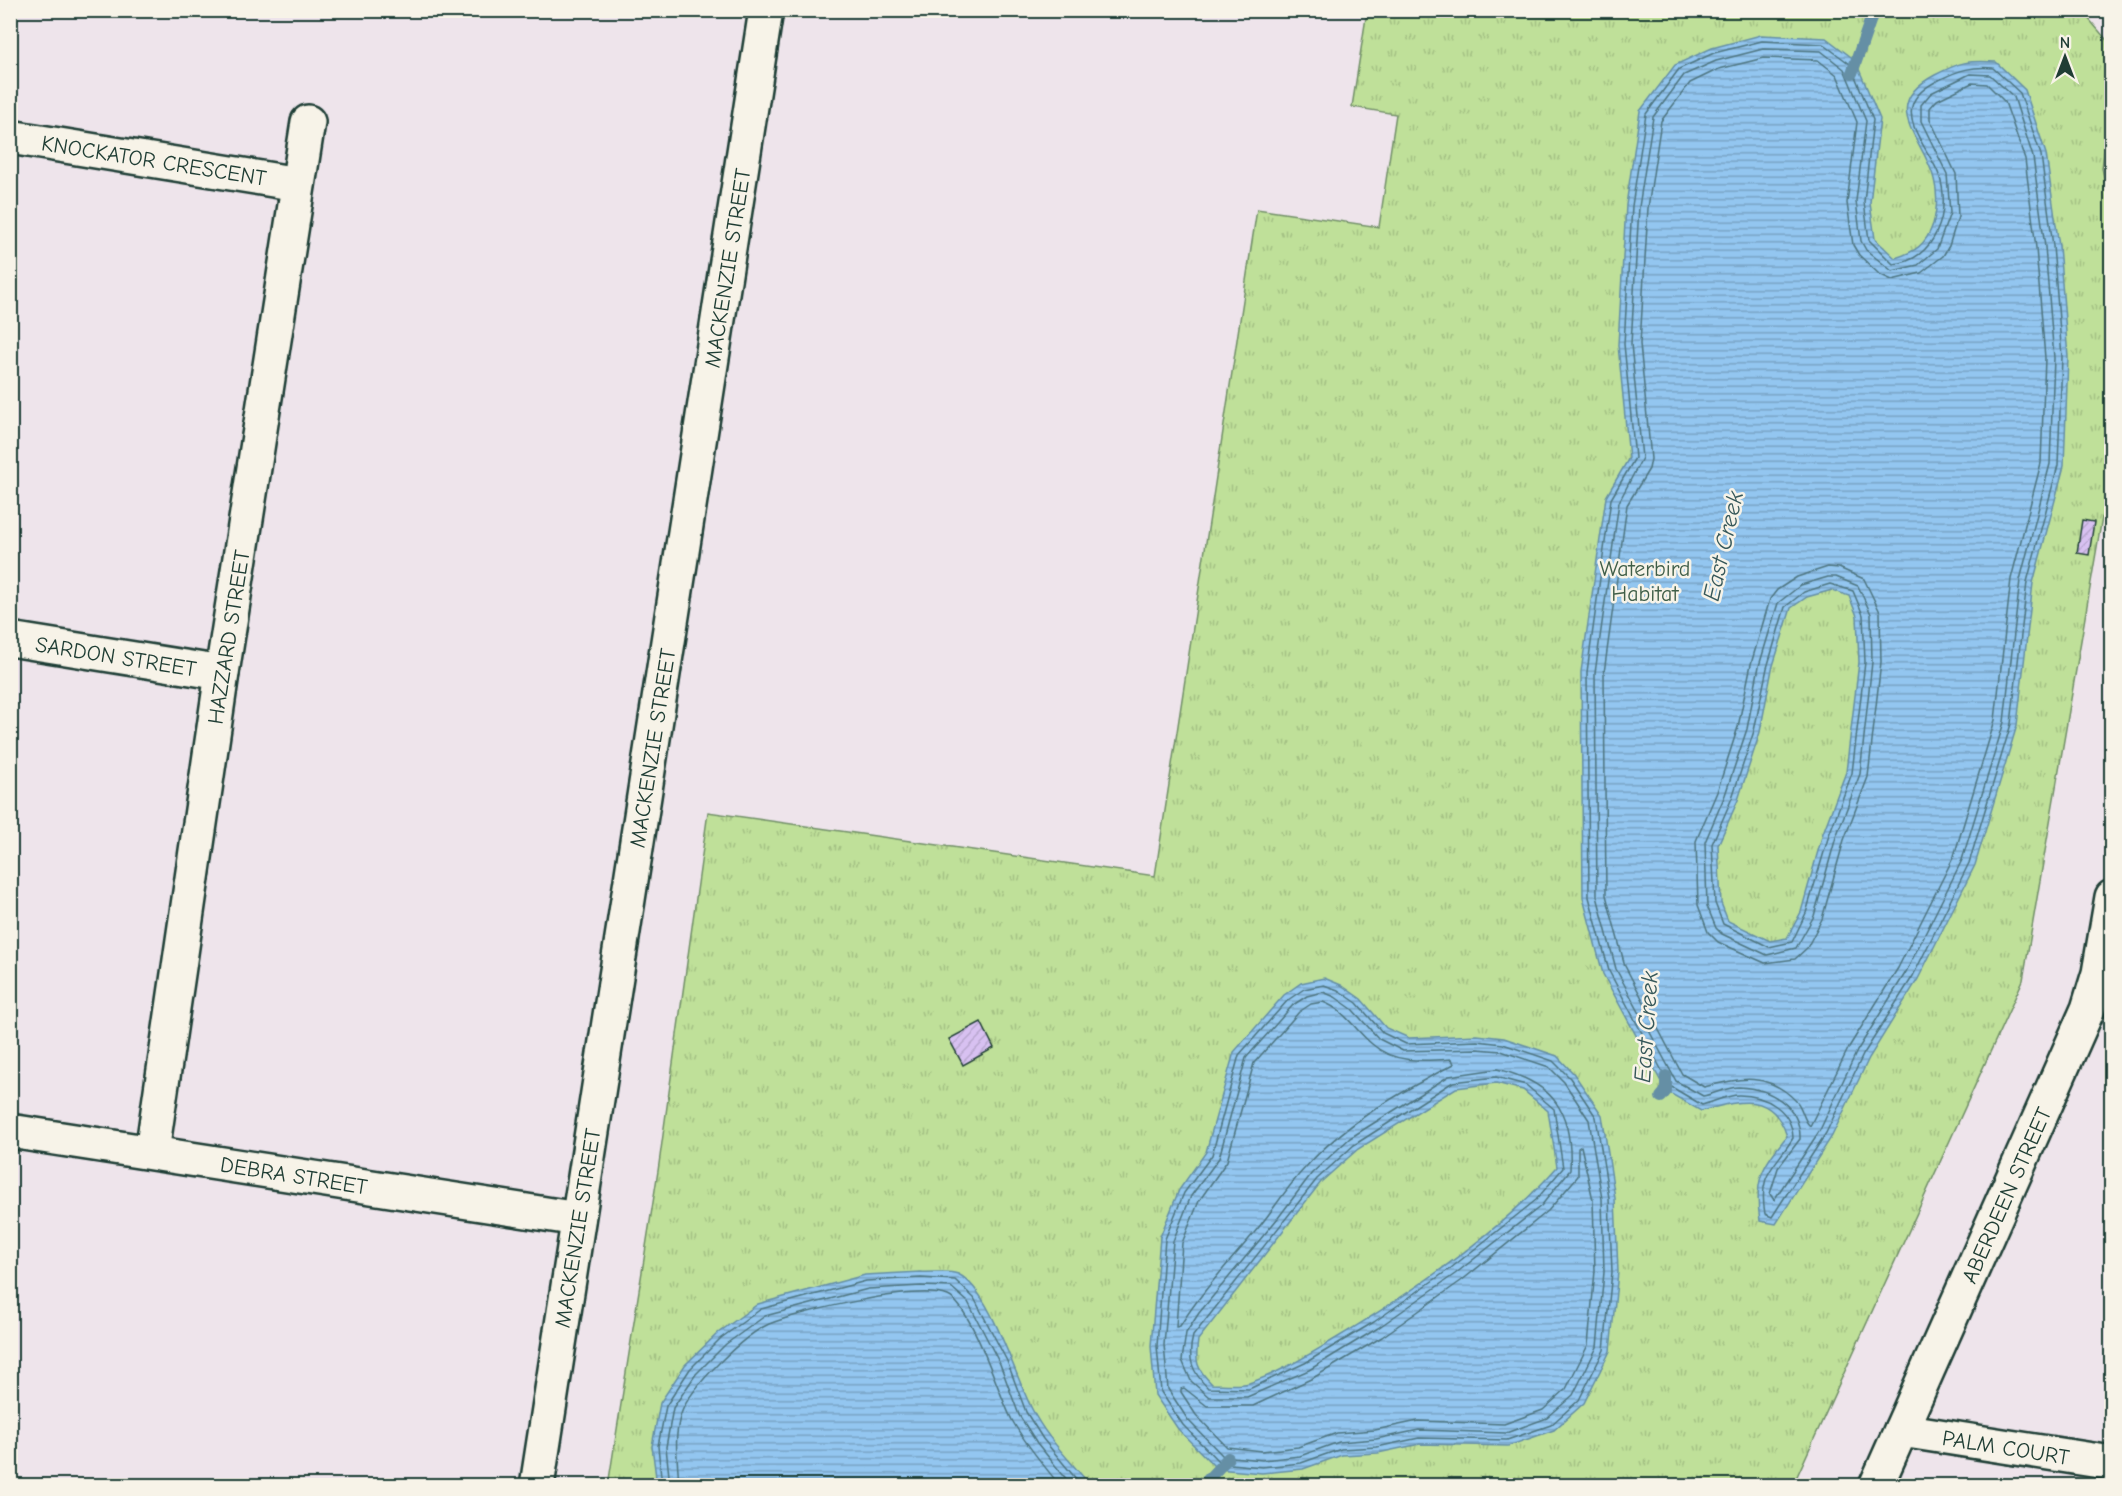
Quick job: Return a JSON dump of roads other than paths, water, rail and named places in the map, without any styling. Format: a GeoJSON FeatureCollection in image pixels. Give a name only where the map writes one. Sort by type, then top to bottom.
{"type":"FeatureCollection","features":[{"type":"Feature","properties":{"kind":"street","name":"MACKENZIE STREET"},"geometry":{"type":"LineString","coordinates":[[537,1485],[766,10]]}},
{"type":"Feature","properties":{"kind":"street","name":"HAZZARD STREET"},"geometry":{"type":"LineString","coordinates":[[152,1152],[222,673],[308,122]]}},
{"type":"Feature","properties":{"kind":"street","name":"KNOCKATOR CRESCENT"},"geometry":{"type":"LineString","coordinates":[[10,137],[298,184]]}},
{"type":"Feature","properties":{"kind":"street","name":"SARDON STREET"},"geometry":{"type":"LineString","coordinates":[[10,639],[222,673]]}},
{"type":"Feature","properties":{"kind":"street","name":"ABERDEEN STREET"},"geometry":{"type":"LineString","coordinates":[[1876,1485],[2088,1009],[2108,941],[2112,897]]}},
{"type":"Feature","properties":{"kind":"street","name":"DEBRA STREET"},"geometry":{"type":"LineString","coordinates":[[10,1131],[578,1219]]}},
{"type":"Feature","properties":{"kind":"street","name":"PALM COURT"},"geometry":{"type":"LineString","coordinates":[[1901,1430],[2112,1463]]}},
{"type":"Feature","properties":{"kind":"water"},"geometry":{"type":"Polygon","coordinates":[[[1761,35],[1826,38],[1855,60],[1880,119],[1870,203],[1875,239],[1895,258],[1919,247],[1930,231],[1936,208],[1934,179],[1909,124],[1906,111],[1909,99],[1918,87],[1951,67],[1978,61],[1996,62],[2025,90],[2046,154],[2059,246],[2068,357],[2064,466],[2033,583],[2017,725],[1975,865],[1918,979],[1869,1058],[1832,1136],[1776,1224],[1760,1221],[1758,1195],[1765,1166],[1787,1136],[1781,1121],[1773,1111],[1763,1105],[1741,1102],[1701,1111],[1666,1091],[1603,974],[1583,898],[1581,672],[1606,497],[1629,458],[1618,345],[1626,205],[1640,111],[1675,65],[1712,48],[1761,35]],[[1832,590],[1807,597],[1791,608],[1772,669],[1760,732],[1738,800],[1718,845],[1721,903],[1728,921],[1770,941],[1787,938],[1801,912],[1823,833],[1846,772],[1859,662],[1857,616],[1849,596],[1832,590]]]}},
{"type":"Feature","properties":{"kind":"water"},"geometry":{"type":"Polygon","coordinates":[[[1324,978],[1341,985],[1361,999],[1386,1028],[1409,1038],[1477,1035],[1504,1038],[1557,1056],[1574,1074],[1602,1115],[1615,1198],[1618,1272],[1610,1351],[1584,1403],[1554,1430],[1508,1446],[1420,1444],[1378,1453],[1342,1455],[1303,1469],[1262,1473],[1217,1469],[1178,1429],[1155,1395],[1151,1346],[1160,1237],[1179,1190],[1206,1152],[1234,1052],[1284,995],[1301,983],[1324,978]],[[1496,1083],[1456,1088],[1358,1149],[1321,1182],[1198,1340],[1198,1364],[1212,1384],[1245,1384],[1291,1365],[1320,1348],[1420,1284],[1480,1240],[1534,1192],[1557,1167],[1548,1111],[1523,1090],[1496,1083]]]}},
{"type":"Feature","properties":{"kind":"water"},"geometry":{"type":"Polygon","coordinates":[[[954,1273],[970,1283],[991,1315],[1038,1420],[1090,1485],[657,1485],[652,1446],[660,1403],[685,1365],[718,1333],[758,1304],[865,1275],[954,1273]]]}},
{"type":"Feature","properties":{"kind":"waterway","name":"East Creek"},"geometry":{"type":"LineString","coordinates":[[1852,73],[1874,10]]}},
{"type":"Feature","properties":{"kind":"waterway","name":"East Creek"},"geometry":{"type":"LineString","coordinates":[[1661,1097],[1666,1091],[1666,1076]]}},
{"type":"Feature","properties":{"kind":"waterway","name":"East Creek"},"geometry":{"type":"LineString","coordinates":[[1202,1486],[1228,1458]]}},
{"type":"Feature","properties":{"kind":"park label","name":"Waterbird Habitat"},"geometry":{"type":"Point","coordinates":[1645,580]}}]}
